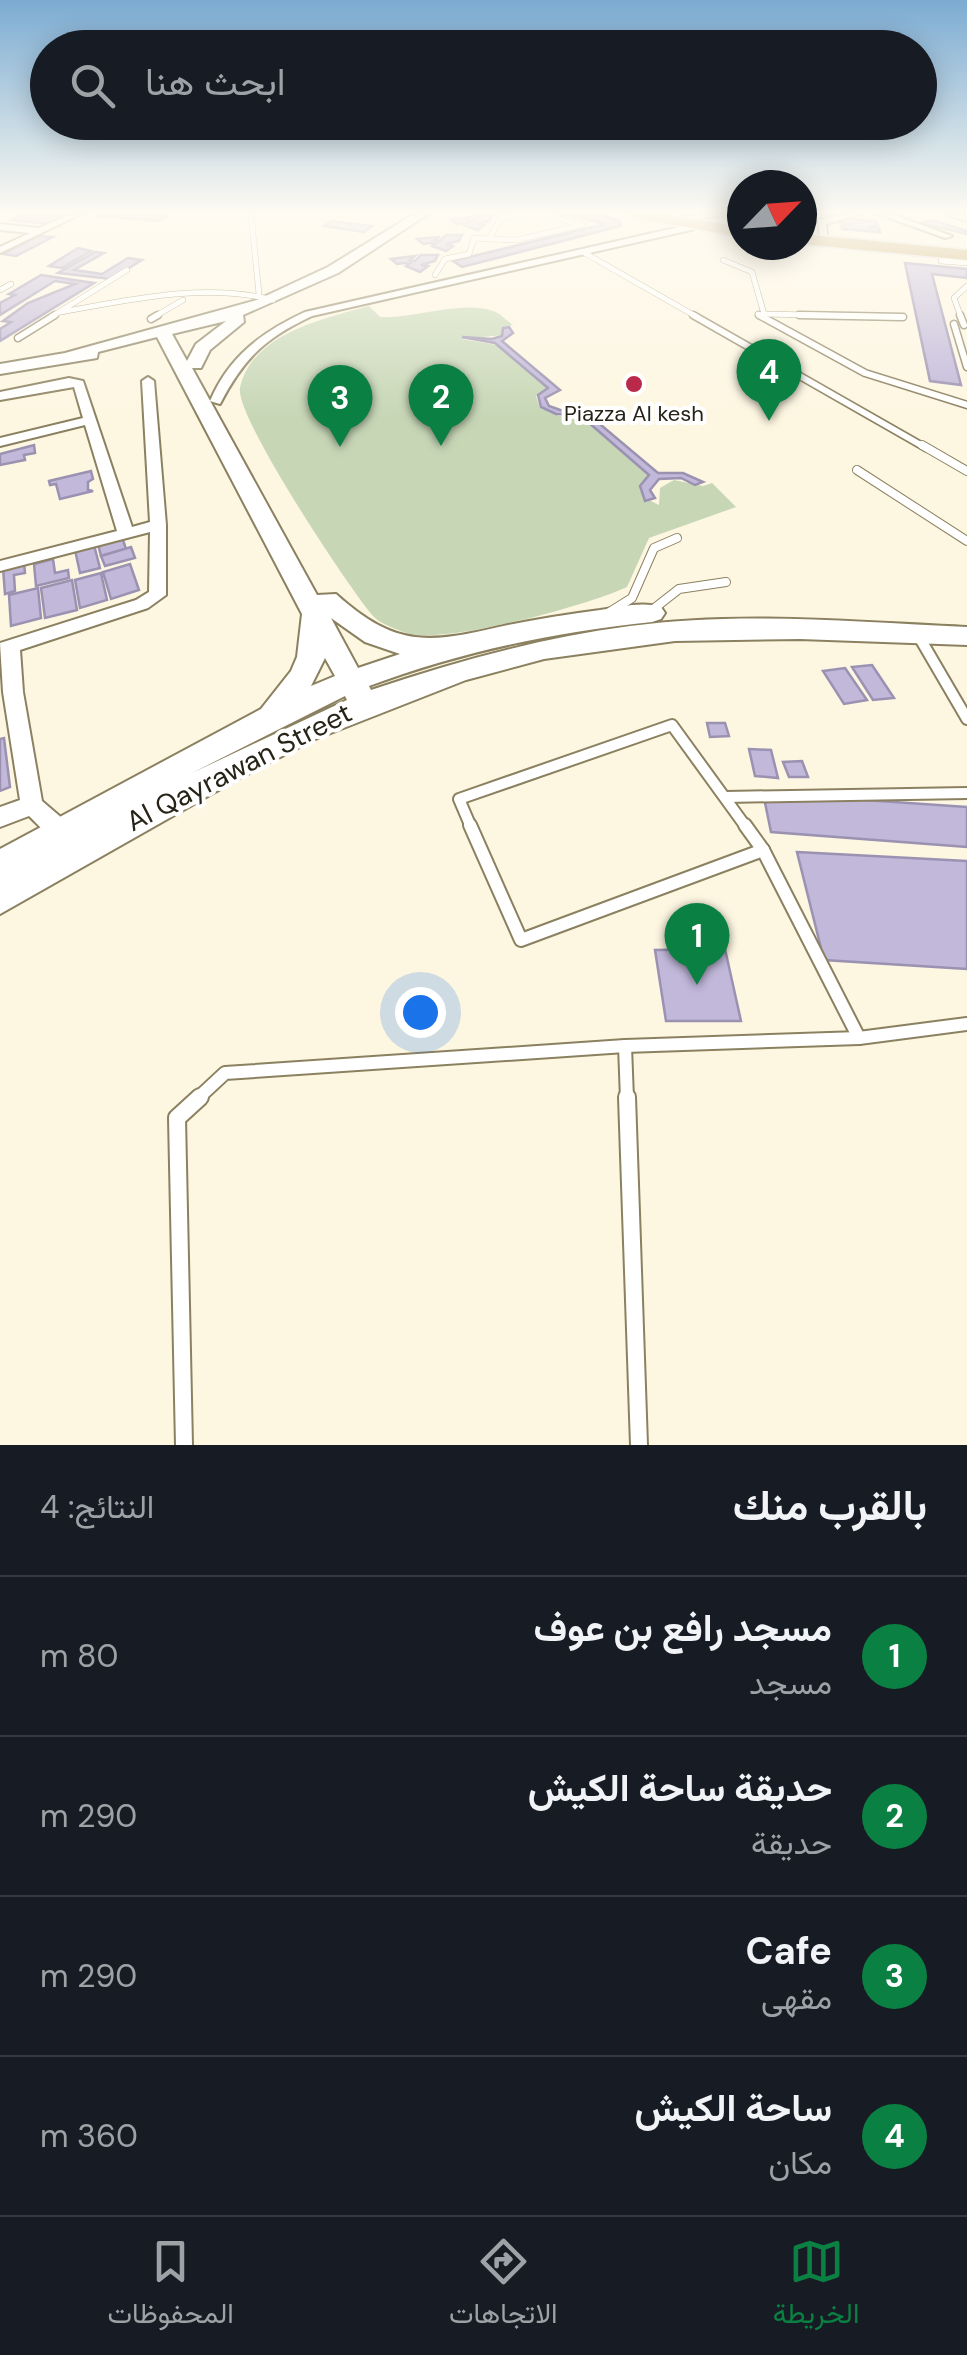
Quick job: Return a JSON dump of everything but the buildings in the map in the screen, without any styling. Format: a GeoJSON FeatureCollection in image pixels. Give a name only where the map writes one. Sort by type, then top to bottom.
{"type":"FeatureCollection","features":[{"type":"Feature","properties":{"kind":"main road"},"geometry":{"type":"LineString","coordinates":[[93,354],[306,281]]}},
{"type":"Feature","properties":{"kind":"main road"},"geometry":{"type":"LineString","coordinates":[[189,366],[212,337],[245,315],[326,281]]}},
{"type":"Feature","properties":{"kind":"main road"},"geometry":{"type":"LineString","coordinates":[[0,369],[245,315]]}},
{"type":"Feature","properties":{"kind":"main road"},"geometry":{"type":"LineString","coordinates":[[167,330],[366,689]]}},
{"type":"Feature","properties":{"kind":"main road"},"geometry":{"type":"LineString","coordinates":[[72,355],[150,355],[189,366],[216,401],[319,603],[368,634],[420,648],[457,648]]}},
{"type":"Feature","properties":{"kind":"main road"},"geometry":{"type":"LineString","coordinates":[[254,726],[302,680],[313,657],[319,603]]}},
{"type":"Feature","properties":{"kind":"main road","name":"Al Qayrawan Street"},"geometry":{"type":"LineString","coordinates":[[0,897],[366,689],[457,648],[599,618],[647,614],[967,616]]}},
{"type":"Feature","properties":{"kind":"main road","name":"Al Qayrawan Street"},"geometry":{"type":"LineString","coordinates":[[0,866],[254,726],[366,689],[635,635],[772,630],[967,636]]}},
{"type":"Feature","properties":{"kind":"street"},"geometry":{"type":"LineString","coordinates":[[216,401],[223,382],[243,354],[283,325],[309,314],[453,281]]}},
{"type":"Feature","properties":{"kind":"street"},"geometry":{"type":"LineString","coordinates":[[62,832],[32,805],[6,694],[5,648],[151,600],[156,595],[158,526],[148,381]]}},
{"type":"Feature","properties":{"kind":"street"},"geometry":{"type":"LineString","coordinates":[[0,396],[75,382],[91,420],[126,534]]}},
{"type":"Feature","properties":{"kind":"street"},"geometry":{"type":"LineString","coordinates":[[0,442],[91,420]]}},
{"type":"Feature","properties":{"kind":"street"},"geometry":{"type":"LineString","coordinates":[[0,566],[158,526]]}},
{"type":"Feature","properties":{"kind":"street"},"geometry":{"type":"LineString","coordinates":[[0,816],[32,805]]}},
{"type":"Feature","properties":{"kind":"lane"},"geometry":{"type":"LineString","coordinates":[[18,338],[109,281]]}},
{"type":"Feature","properties":{"kind":"lane"},"geometry":{"type":"LineString","coordinates":[[60,312],[188,296],[266,297],[263,281]]}},
{"type":"Feature","properties":{"kind":"lane"},"geometry":{"type":"LineString","coordinates":[[635,281],[967,471]]}},
{"type":"Feature","properties":{"kind":"lane"},"geometry":{"type":"LineString","coordinates":[[755,281],[764,314]]}},
{"type":"Feature","properties":{"kind":"lane"},"geometry":{"type":"LineString","coordinates":[[0,290],[11,284]]}},
{"type":"Feature","properties":{"kind":"lane"},"geometry":{"type":"LineString","coordinates":[[965,325],[954,298],[967,286]]}},
{"type":"Feature","properties":{"kind":"lane"},"geometry":{"type":"LineString","coordinates":[[167,330],[188,296]]}},
{"type":"Feature","properties":{"kind":"lane"},"geometry":{"type":"LineString","coordinates":[[903,317],[758,314],[865,373],[967,406]]}},
{"type":"Feature","properties":{"kind":"lane"},"geometry":{"type":"LineString","coordinates":[[965,325],[951,323],[967,367]]}},
{"type":"Feature","properties":{"kind":"lane"},"geometry":{"type":"LineString","coordinates":[[857,470],[967,541]]}},
{"type":"Feature","properties":{"kind":"lane"},"geometry":{"type":"LineString","coordinates":[[599,618],[632,598],[654,548],[677,538]]}},
{"type":"Feature","properties":{"kind":"lane"},"geometry":{"type":"LineString","coordinates":[[647,614],[678,589],[726,582]]}},
{"type":"Feature","properties":{"kind":"lane"},"geometry":{"type":"LineString","coordinates":[[917,634],[967,719]]}},
{"type":"Feature","properties":{"kind":"lane"},"geometry":{"type":"LineString","coordinates":[[763,850],[522,940],[459,799],[672,725],[763,850],[858,1038]]}},
{"type":"Feature","properties":{"kind":"lane"},"geometry":{"type":"LineString","coordinates":[[726,797],[967,793]]}},
{"type":"Feature","properties":{"kind":"lane"},"geometry":{"type":"LineString","coordinates":[[184,1445],[177,1118],[225,1073],[625,1046],[858,1038],[967,1024]]}},
{"type":"Feature","properties":{"kind":"lane"},"geometry":{"type":"LineString","coordinates":[[625,1046],[639,1445]]}},
{"type":"Feature","properties":{"kind":"green space"},"geometry":{"type":"Polygon","coordinates":[[[369,306],[380,317],[466,308],[496,312],[513,325],[503,327],[503,335],[462,339],[497,345],[547,388],[536,396],[540,408],[559,416],[584,417],[652,475],[645,498],[659,505],[660,488],[674,480],[703,486],[712,483],[736,507],[649,538],[627,587],[582,603],[451,633],[406,633],[384,624],[360,599],[274,466],[243,405],[240,388],[247,369],[274,341],[312,323],[369,306]]]}},
{"type":"Feature","properties":{"kind":"place","name":"Piazza Al kesh"},"geometry":{"type":"Point","coordinates":[634,384]}},
{"type":"Feature","properties":{"kind":"place","name":"ساحة الكيش"},"geometry":{"type":"Point","coordinates":[769,421]}},
{"type":"Feature","properties":{"kind":"place","name":"حديقة ساحة الكيش"},"geometry":{"type":"Point","coordinates":[441,446]}},
{"type":"Feature","properties":{"kind":"place","name":"Cafe"},"geometry":{"type":"Point","coordinates":[340,447]}},
{"type":"Feature","properties":{"kind":"place","name":"مسجد رافع بن عوف"},"geometry":{"type":"Point","coordinates":[697,985]}}]}
